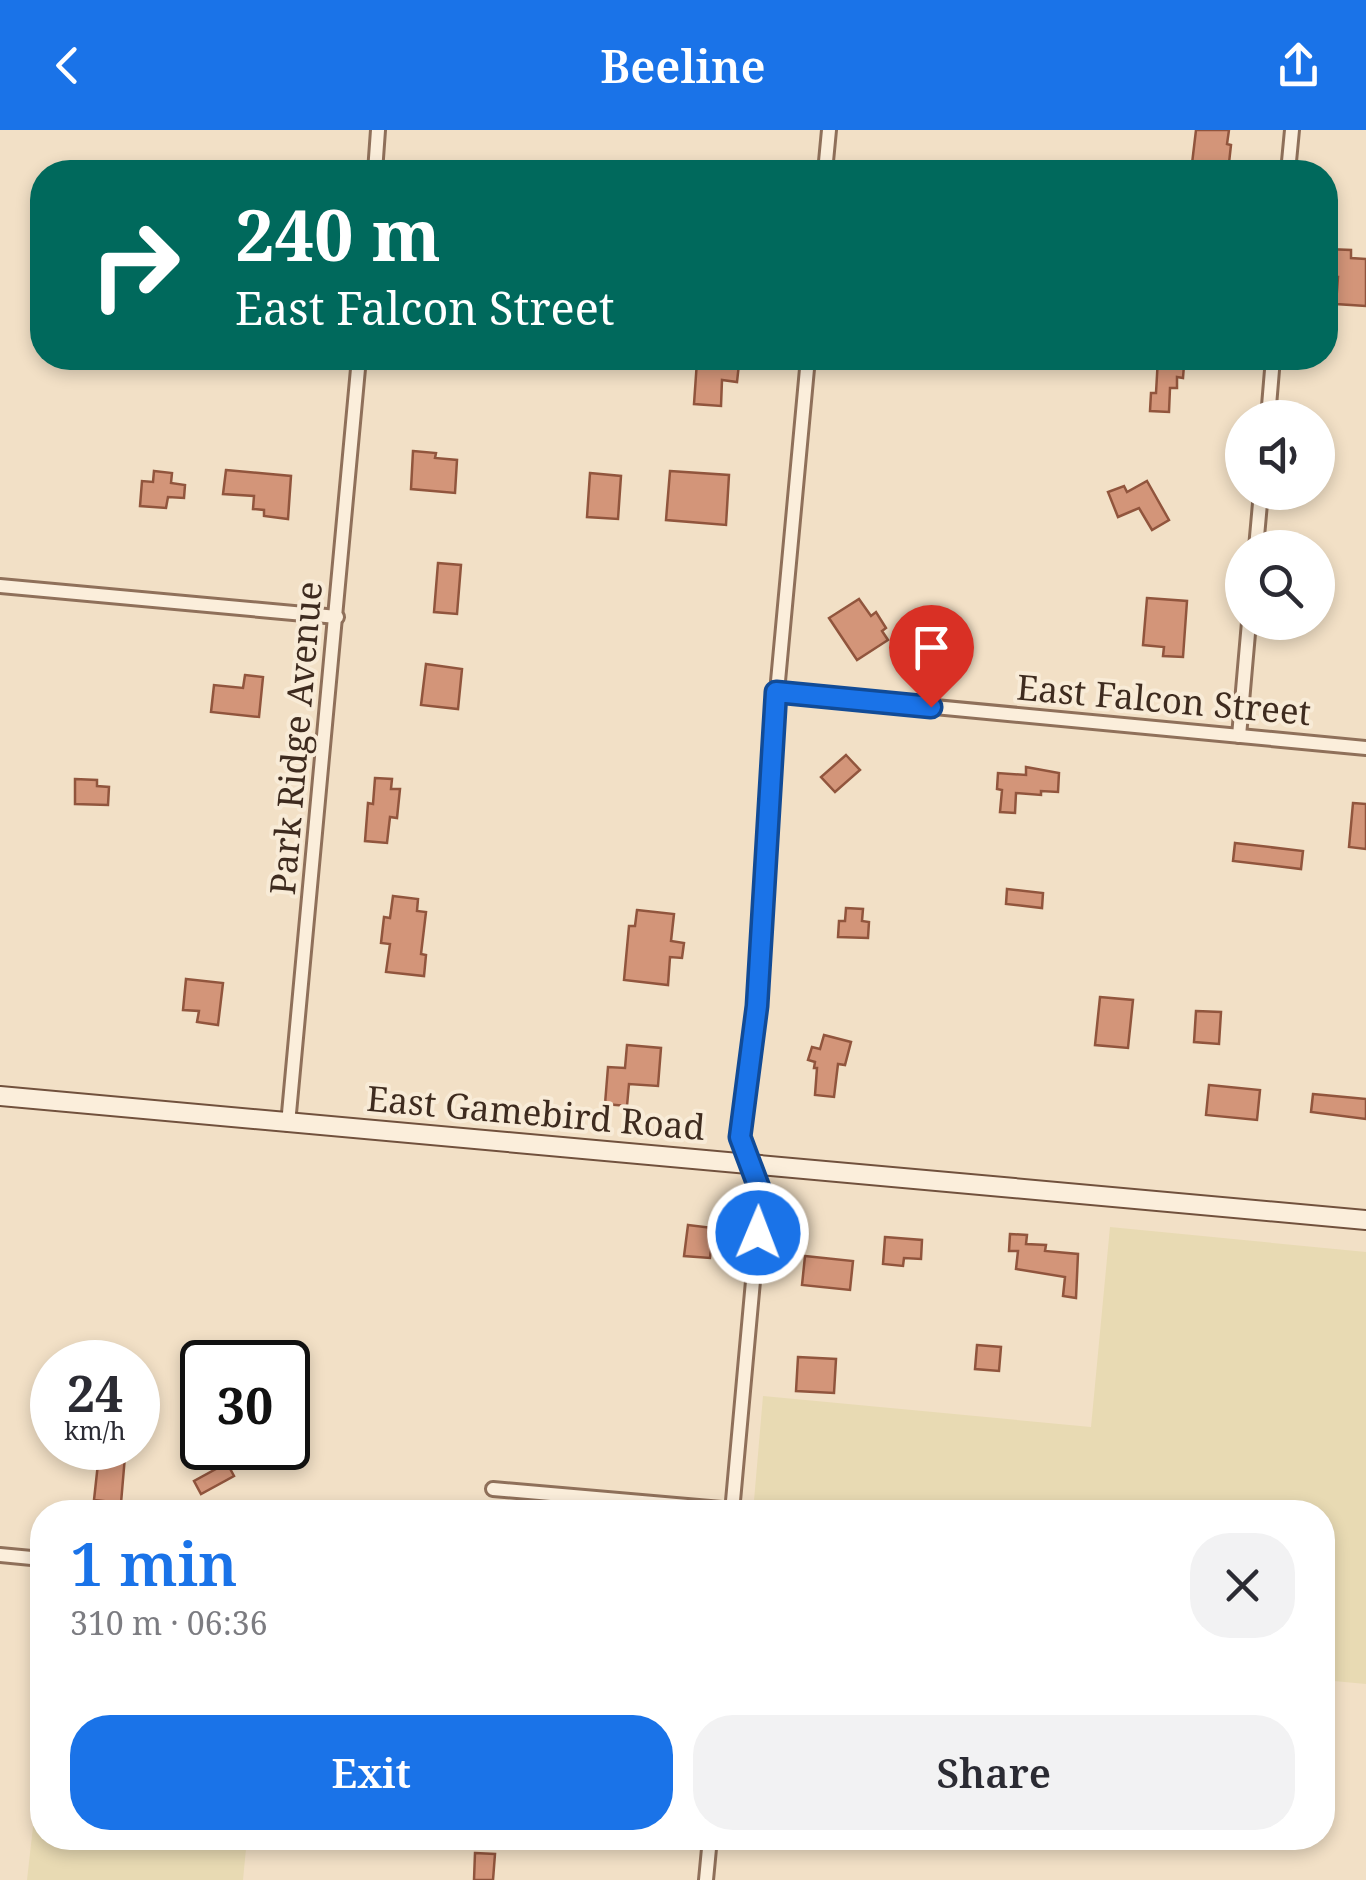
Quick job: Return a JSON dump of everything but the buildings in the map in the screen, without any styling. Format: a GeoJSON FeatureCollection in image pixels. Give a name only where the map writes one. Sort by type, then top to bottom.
{"type":"FeatureCollection","features":[{"type":"Feature","properties":{"kind":"main road","name":"East Gamebird Road"},"geometry":{"type":"LineString","coordinates":[[0,1096],[1366,1220]]}},
{"type":"Feature","properties":{"kind":"street"},"geometry":{"type":"LineString","coordinates":[[376,160],[378,130]]}},
{"type":"Feature","properties":{"kind":"street"},"geometry":{"type":"LineString","coordinates":[[826,160],[829,130]]}},
{"type":"Feature","properties":{"kind":"street"},"geometry":{"type":"LineString","coordinates":[[1289,160],[1292,130]]}},
{"type":"Feature","properties":{"kind":"street","name":"Park Ridge Avenue"},"geometry":{"type":"LineString","coordinates":[[288,1124],[358,370]]}},
{"type":"Feature","properties":{"kind":"street"},"geometry":{"type":"LineString","coordinates":[[733,1500],[761,1193],[740,1137],[757,1006],[776,692],[807,370]]}},
{"type":"Feature","properties":{"kind":"street"},"geometry":{"type":"LineString","coordinates":[[1270,400],[1272,370]]}},
{"type":"Feature","properties":{"kind":"street"},"geometry":{"type":"LineString","coordinates":[[0,586],[337,617]]}},
{"type":"Feature","properties":{"kind":"street"},"geometry":{"type":"LineString","coordinates":[[1239,736],[1247,640]]}},
{"type":"Feature","properties":{"kind":"street","name":"East Falcon Street"},"geometry":{"type":"LineString","coordinates":[[776,692],[1366,748]]}},
{"type":"Feature","properties":{"kind":"street"},"geometry":{"type":"LineString","coordinates":[[493,1488],[618,1500]]}},
{"type":"Feature","properties":{"kind":"street"},"geometry":{"type":"LineString","coordinates":[[0,1555],[30,1558]]}},
{"type":"Feature","properties":{"kind":"street"},"geometry":{"type":"LineString","coordinates":[[706,1880],[709,1850]]}},
{"type":"Feature","properties":{"kind":"shaded area"},"geometry":{"type":"Polygon","coordinates":[[[1110,1227],[1366,1252],[1366,1684],[1335,1681],[1335,1500],[754,1500],[763,1396],[1091,1427],[1110,1227]]]}},
{"type":"Feature","properties":{"kind":"shaded area"},"geometry":{"type":"Polygon","coordinates":[[[30,1850],[246,1850],[243,1880],[27,1880],[30,1850]]]}},
{"type":"Feature","properties":{"kind":"route"},"geometry":{"type":"LineString","coordinates":[[758,1233],[761,1193],[740,1137],[757,1006],[776,692],[931,707]]}}]}
